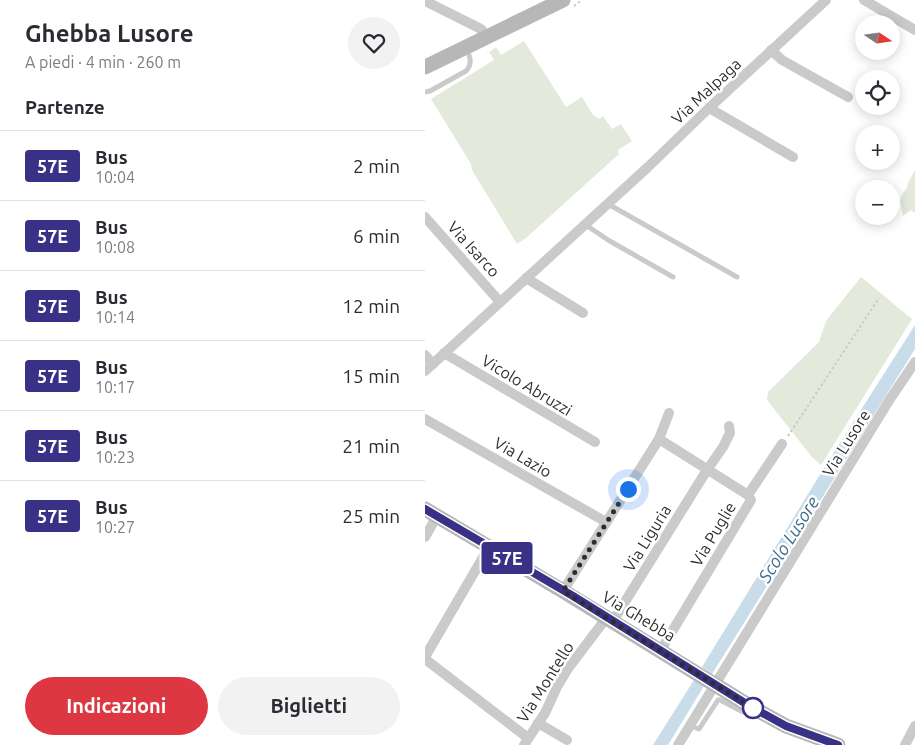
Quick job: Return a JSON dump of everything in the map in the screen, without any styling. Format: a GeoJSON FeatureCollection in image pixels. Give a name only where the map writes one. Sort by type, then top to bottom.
{"type":"FeatureCollection","features":[{"type":"Feature","properties":{"kind":"street"},"geometry":{"type":"LineString","coordinates":[[425,67],[563,0]]}},
{"type":"Feature","properties":{"kind":"street","name":"Via Malpaga"},"geometry":{"type":"LineString","coordinates":[[425,371],[648,167],[826,0]]}},
{"type":"Feature","properties":{"kind":"street"},"geometry":{"type":"LineString","coordinates":[[864,0],[915,30]]}},
{"type":"Feature","properties":{"kind":"street"},"geometry":{"type":"LineString","coordinates":[[425,1],[479,28],[486,37]]}},
{"type":"Feature","properties":{"kind":"street"},"geometry":{"type":"LineString","coordinates":[[771,50],[783,60],[848,98]]}},
{"type":"Feature","properties":{"kind":"street"},"geometry":{"type":"LineString","coordinates":[[709,108],[793,157]]}},
{"type":"Feature","properties":{"kind":"street","name":"Via Isarco"},"geometry":{"type":"LineString","coordinates":[[425,217],[500,302]]}},
{"type":"Feature","properties":{"kind":"street"},"geometry":{"type":"LineString","coordinates":[[526,278],[583,313]]}},
{"type":"Feature","properties":{"kind":"street","name":"Vicolo Abruzzi"},"geometry":{"type":"LineString","coordinates":[[444,353],[595,442]]}},
{"type":"Feature","properties":{"kind":"street"},"geometry":{"type":"LineString","coordinates":[[425,355],[433,364]]}},
{"type":"Feature","properties":{"kind":"street","name":"Via Lusore"},"geometry":{"type":"LineString","coordinates":[[678,745],[714,683],[890,399],[915,362]]}},
{"type":"Feature","properties":{"kind":"street"},"geometry":{"type":"LineString","coordinates":[[563,591],[659,439],[669,413]]}},
{"type":"Feature","properties":{"kind":"street","name":"Via Lazio"},"geometry":{"type":"LineString","coordinates":[[425,419],[606,522]]}},
{"type":"Feature","properties":{"kind":"street","name":"Via Liguria"},"geometry":{"type":"LineString","coordinates":[[610,619],[723,447],[730,433],[729,426]]}},
{"type":"Feature","properties":{"kind":"street","name":"Via Puglie"},"geometry":{"type":"LineString","coordinates":[[659,439],[748,495],[751,500],[661,650]]}},
{"type":"Feature","properties":{"kind":"street"},"geometry":{"type":"LineString","coordinates":[[748,495],[782,444]]}},
{"type":"Feature","properties":{"kind":"street"},"geometry":{"type":"LineString","coordinates":[[425,537],[431,513]]}},
{"type":"Feature","properties":{"kind":"street","name":"Via Ghebba"},"geometry":{"type":"LineString","coordinates":[[431,513],[610,619],[748,705],[786,726],[839,745]]}},
{"type":"Feature","properties":{"kind":"street"},"geometry":{"type":"LineString","coordinates":[[425,658],[489,547]]}},
{"type":"Feature","properties":{"kind":"street","name":"Via Montello"},"geometry":{"type":"LineString","coordinates":[[425,658],[526,741],[545,713],[567,670],[610,619]]}},
{"type":"Feature","properties":{"kind":"street"},"geometry":{"type":"LineString","coordinates":[[538,723],[567,740]]}},
{"type":"Feature","properties":{"kind":"street"},"geometry":{"type":"LineString","coordinates":[[905,745],[915,726]]}},
{"type":"Feature","properties":{"kind":"lane"},"geometry":{"type":"LineString","coordinates":[[425,92],[430,91],[469,68],[470,58],[465,47]]}},
{"type":"Feature","properties":{"kind":"lane"},"geometry":{"type":"LineString","coordinates":[[607,204],[737,277]]}},
{"type":"Feature","properties":{"kind":"lane"},"geometry":{"type":"LineString","coordinates":[[586,224],[608,240],[673,277]]}},
{"type":"Feature","properties":{"kind":"lane"},"geometry":{"type":"LineString","coordinates":[[690,726],[699,729],[717,700],[743,712],[748,705]]}},
{"type":"Feature","properties":{"kind":"path"},"geometry":{"type":"LineString","coordinates":[[782,444],[879,298]]}},
{"type":"Feature","properties":{"kind":"shaded area"},"geometry":{"type":"Polygon","coordinates":[[[524,41],[566,107],[582,97],[593,115],[599,119],[603,116],[612,129],[621,124],[632,141],[618,150],[619,154],[517,244],[431,99],[494,60],[489,52],[496,47],[501,55],[524,41]]]}},
{"type":"Feature","properties":{"kind":"shaded area"},"geometry":{"type":"Polygon","coordinates":[[[915,170],[915,213],[911,210],[903,216],[900,201],[915,170]]]}},
{"type":"Feature","properties":{"kind":"shaded area"},"geometry":{"type":"Polygon","coordinates":[[[861,277],[912,319],[821,465],[812,457],[767,400],[768,392],[819,342],[826,321],[861,277]]]}},
{"type":"Feature","properties":{"kind":"water","name":"Scolo Lusore"},"geometry":{"type":"Polygon","coordinates":[[[915,325],[915,349],[712,674],[702,667],[824,468],[915,325]]]}},
{"type":"Feature","properties":{"kind":"water"},"geometry":{"type":"Polygon","coordinates":[[[694,680],[704,686],[668,745],[653,745],[694,680]]]}},
{"type":"Feature","properties":{"kind":"bus line","name":"57E"},"geometry":{"type":"LineString","coordinates":[[425,509],[573,596],[748,705],[786,726],[838,745]]}},
{"type":"Feature","properties":{"kind":"route"},"geometry":{"type":"LineString","coordinates":[[628,489],[563,591],[753,708]]}}]}
